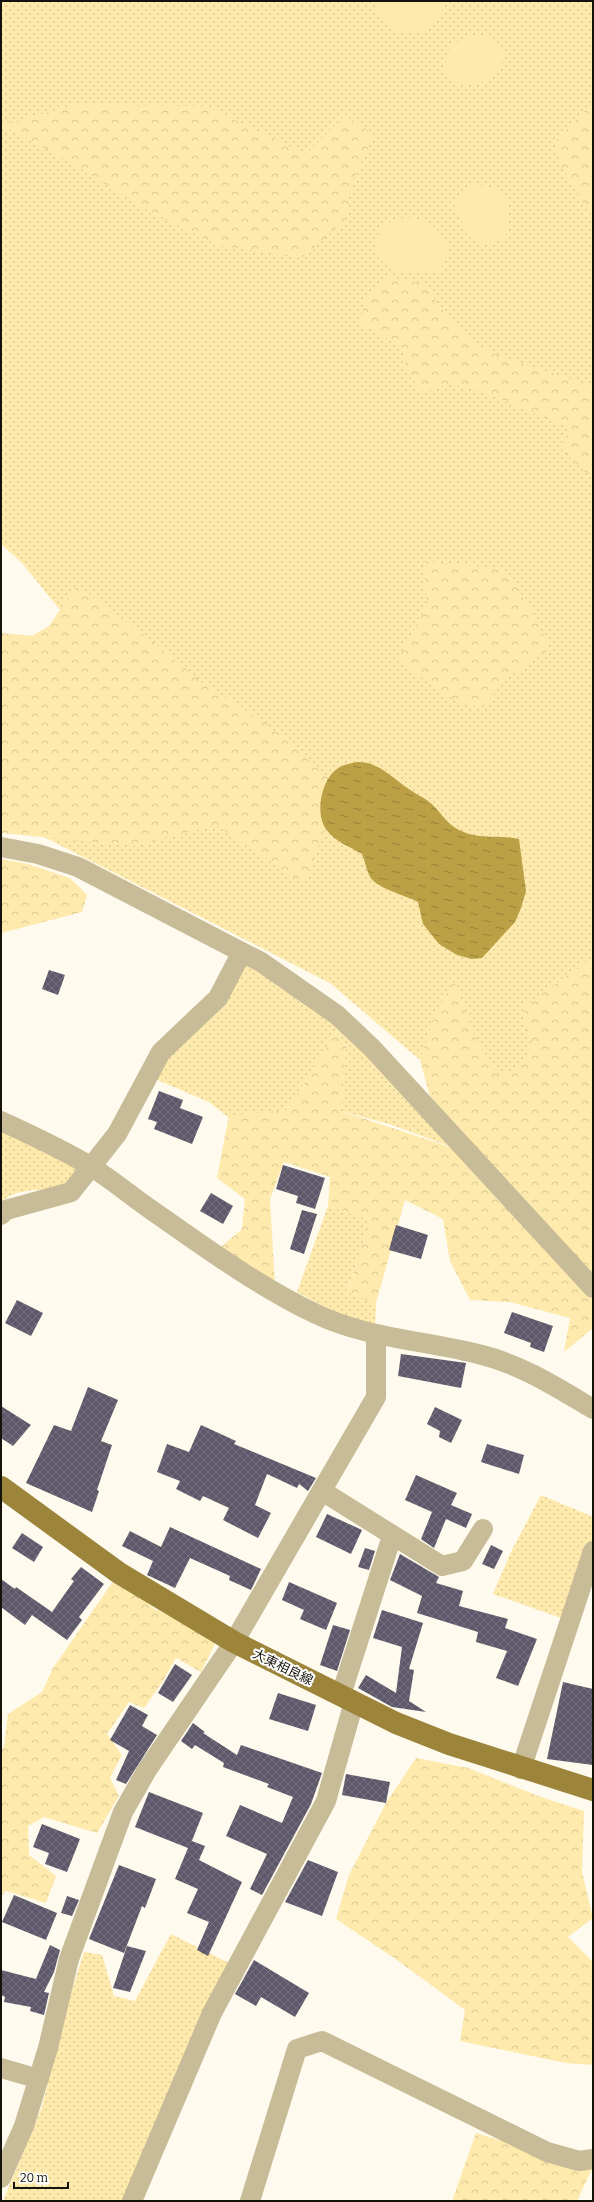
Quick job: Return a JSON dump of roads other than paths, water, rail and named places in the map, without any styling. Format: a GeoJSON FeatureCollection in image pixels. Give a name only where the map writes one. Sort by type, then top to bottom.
{"type":"FeatureCollection","features":[{"type":"Feature","properties":{"kind":"main road","name":"大東相良線"},"geometry":{"type":"LineString","coordinates":[[1,1487],[119,1573],[234,1642],[396,1723],[449,1744],[522,1769],[593,1790]]}},
{"type":"Feature","properties":{"kind":"street"},"geometry":{"type":"LineString","coordinates":[[1,847],[38,854],[78,868],[261,962],[337,1016],[372,1048],[593,1288]]}},
{"type":"Feature","properties":{"kind":"street"},"geometry":{"type":"LineString","coordinates":[[1,1214],[6,1210],[71,1192],[117,1134],[161,1052],[218,998],[242,952]]}},
{"type":"Feature","properties":{"kind":"street"},"geometry":{"type":"LineString","coordinates":[[1,1121],[46,1142],[92,1167],[206,1249],[272,1291],[315,1314],[352,1328],[483,1355],[516,1366],[550,1383],[593,1409]]}},
{"type":"Feature","properties":{"kind":"street"},"geometry":{"type":"LineString","coordinates":[[1,2178],[24,2126],[39,2079],[69,1959],[123,1812],[147,1770],[234,1642],[376,1397],[376,1334]]}},
{"type":"Feature","properties":{"kind":"street"},"geometry":{"type":"LineString","coordinates":[[322,1491],[442,1566],[463,1560],[483,1529]]}},
{"type":"Feature","properties":{"kind":"street"},"geometry":{"type":"LineString","coordinates":[[132,2201],[212,2013],[326,1801],[347,1699],[392,1536]]}},
{"type":"Feature","properties":{"kind":"street"},"geometry":{"type":"LineString","coordinates":[[522,1769],[593,1551]]}},
{"type":"Feature","properties":{"kind":"street"},"geometry":{"type":"LineString","coordinates":[[250,2201],[296,2049],[322,2041],[547,2152],[579,2161],[593,2159]]}},
{"type":"Feature","properties":{"kind":"street"},"geometry":{"type":"LineString","coordinates":[[1,2068],[39,2079]]}},
{"type":"Feature","properties":{"kind":"water"},"geometry":{"type":"Polygon","coordinates":[[[357,762],[372,765],[386,772],[405,787],[428,801],[450,824],[459,830],[475,835],[519,839],[526,891],[521,908],[515,922],[482,958],[472,959],[457,955],[439,944],[423,924],[418,902],[377,884],[369,875],[362,854],[338,841],[326,829],[322,822],[321,814],[322,794],[325,785],[335,770],[344,765],[357,762]]]}}]}
